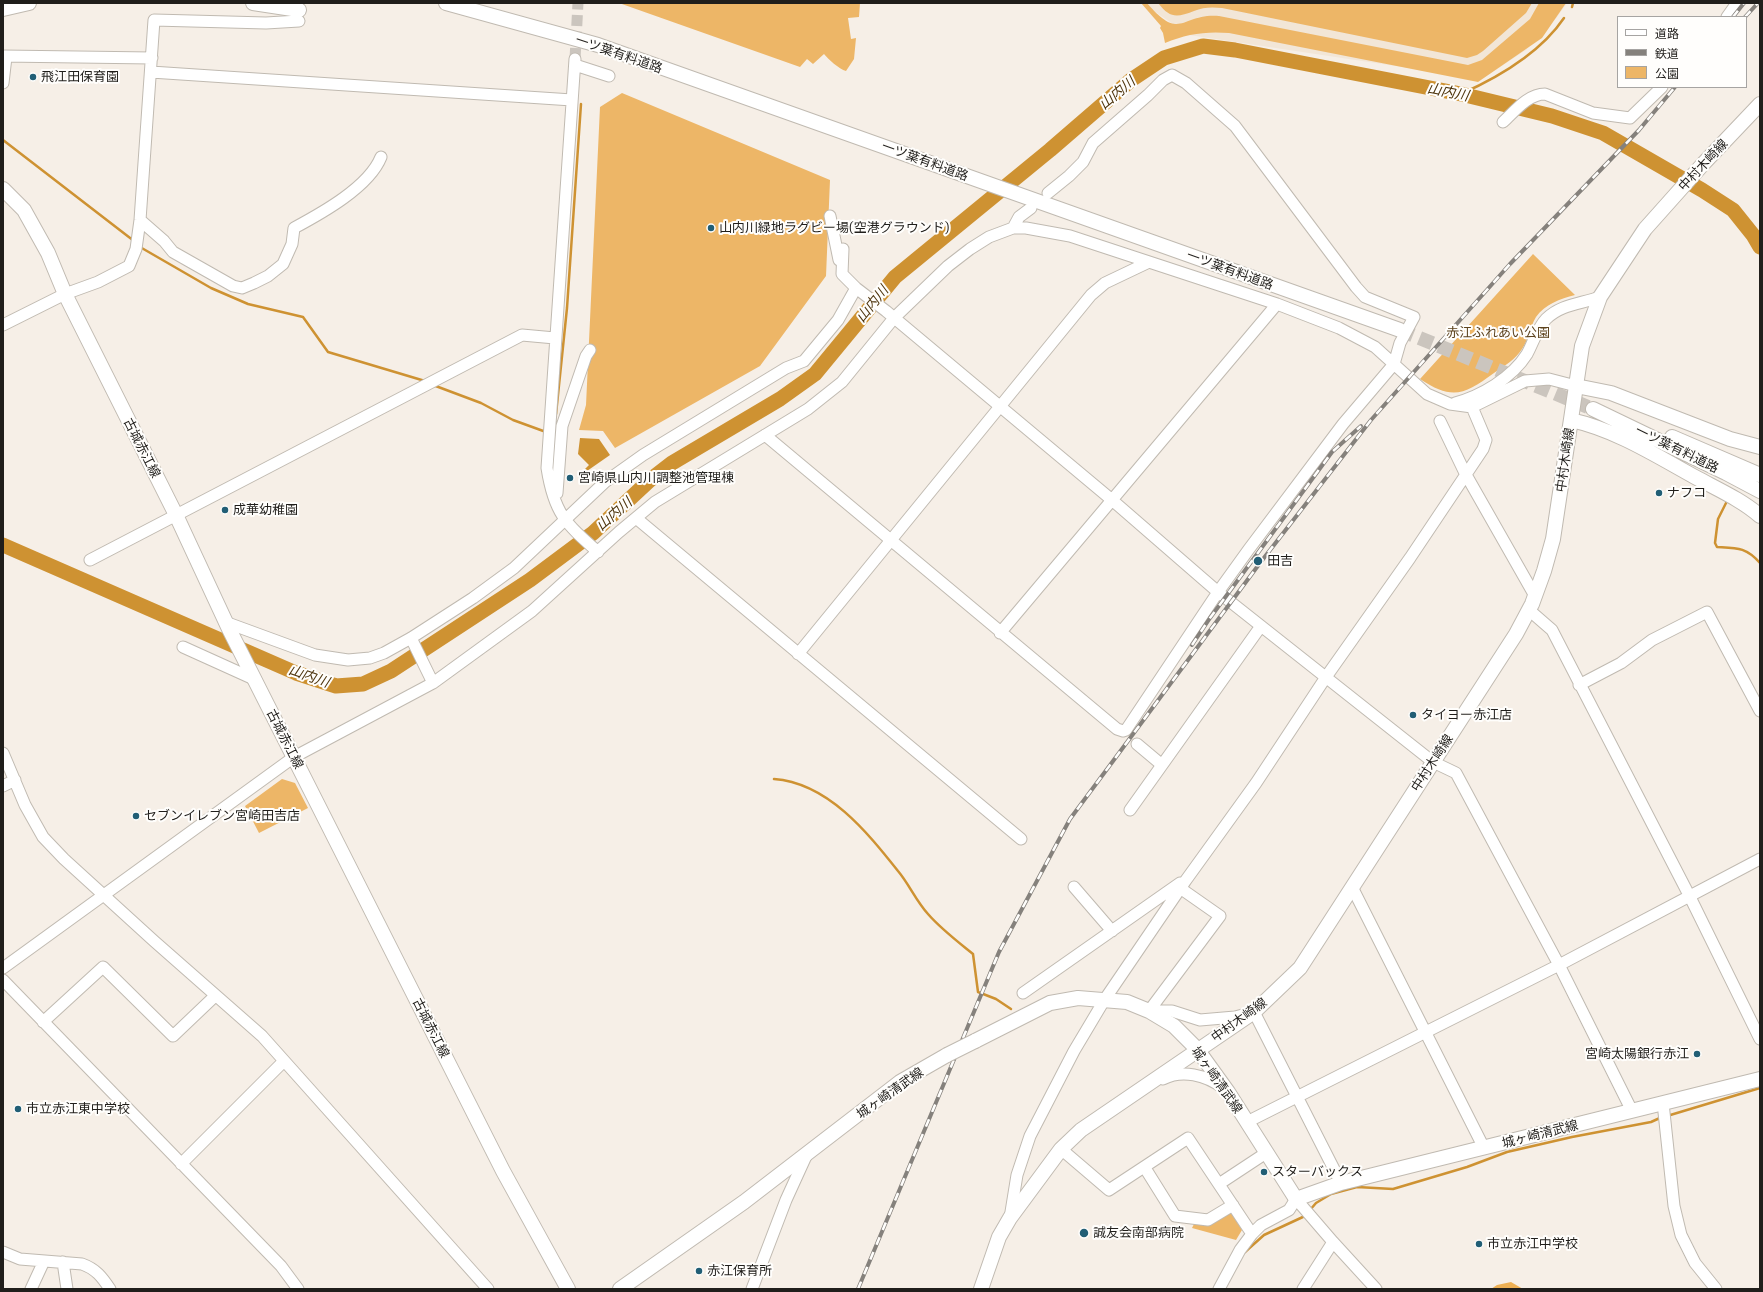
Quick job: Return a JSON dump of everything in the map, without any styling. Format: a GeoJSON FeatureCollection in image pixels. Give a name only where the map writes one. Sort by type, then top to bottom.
{"type":"FeatureCollection","features":[{"type":"Feature","properties":{"kind":"main road"},"geometry":{"type":"LineString","coordinates":[[3,9],[30,3]]}},
{"type":"Feature","properties":{"kind":"main road"},"geometry":{"type":"LineString","coordinates":[[253,3],[299,12]]}},
{"type":"Feature","properties":{"kind":"main road","name":"一ツ葉有料道路"},"geometry":{"type":"LineString","coordinates":[[446,3],[598,45],[975,179],[1029,203],[1400,330]]}},
{"type":"Feature","properties":{"kind":"main road","name":"中村木崎線"},"geometry":{"type":"LineString","coordinates":[[981,1289],[999,1237],[1010,1218],[1061,1149],[1081,1130],[1254,1012],[1300,968],[1353,889],[1516,634],[1535,596],[1553,539],[1582,346],[1600,297],[1645,229],[1676,193],[1760,104]]}},
{"type":"Feature","properties":{"kind":"main road","name":"古城赤江線"},"geometry":{"type":"LineString","coordinates":[[3,189],[24,210],[48,252],[65,294],[176,516],[227,625],[503,1171],[568,1289]]}},
{"type":"Feature","properties":{"kind":"main road"},"geometry":{"type":"LineString","coordinates":[[1576,386],[1611,393],[1730,439],[1760,447]]}},
{"type":"Feature","properties":{"kind":"main road","name":"一ツ葉有料道路"},"geometry":{"type":"LineString","coordinates":[[1760,475],[1677,439],[1593,409],[1760,491]]}},
{"type":"Feature","properties":{"kind":"main road"},"geometry":{"type":"LineString","coordinates":[[1571,420],[1591,424],[1632,442],[1735,499],[1760,516]]}},
{"type":"Feature","properties":{"kind":"main road"},"geometry":{"type":"LineString","coordinates":[[1726,473],[1760,495]]}},
{"type":"Feature","properties":{"kind":"main road","name":"城ヶ崎清武線"},"geometry":{"type":"LineString","coordinates":[[620,1289],[744,1202],[900,1082],[947,1055],[1050,1003],[1078,998],[1105,999],[1127,1002],[1149,1011],[1174,1026],[1198,1049],[1304,1208],[1341,1183],[1632,1111],[1663,1107],[1760,1079]]}},
{"type":"Feature","properties":{"kind":"street"},"geometry":{"type":"LineString","coordinates":[[1728,16],[1737,3]]}},
{"type":"Feature","properties":{"kind":"street"},"geometry":{"type":"LineString","coordinates":[[3,325],[65,294],[98,282],[129,266],[136,249],[140,220],[154,20],[266,23],[299,12]]}},
{"type":"Feature","properties":{"kind":"street"},"geometry":{"type":"LineString","coordinates":[[3,83],[4,57],[152,58]]}},
{"type":"Feature","properties":{"kind":"street"},"geometry":{"type":"LineString","coordinates":[[595,549],[567,522],[554,502],[547,468],[575,62],[609,76]]}},
{"type":"Feature","properties":{"kind":"street"},"geometry":{"type":"LineString","coordinates":[[151,72],[572,100]]}},
{"type":"Feature","properties":{"kind":"street"},"geometry":{"type":"LineString","coordinates":[[765,435],[1117,729],[1123,731],[1126,730],[1218,592],[1343,424],[1394,364],[1400,343],[1414,317],[1365,297],[1356,288],[1235,126],[1186,83],[1172,75],[1163,80],[1093,144],[1083,162],[1070,176],[1048,193]]}},
{"type":"Feature","properties":{"kind":"street"},"geometry":{"type":"LineString","coordinates":[[1503,122],[1531,97],[1545,94],[1593,113],[1630,118],[1636,114],[1661,88]]}},
{"type":"Feature","properties":{"kind":"street"},"geometry":{"type":"LineString","coordinates":[[140,220],[164,241],[172,252],[233,286],[242,288],[268,276],[283,264],[292,244],[294,228],[337,204],[377,167],[381,157]]}},
{"type":"Feature","properties":{"kind":"street"},"geometry":{"type":"LineString","coordinates":[[1014,228],[1019,217],[1029,203]]}},
{"type":"Feature","properties":{"kind":"street"},"geometry":{"type":"LineString","coordinates":[[830,216],[842,274],[858,290],[1112,500],[1218,592],[1433,762],[1456,772],[1559,965],[1632,1111]]}},
{"type":"Feature","properties":{"kind":"street"},"geometry":{"type":"LineString","coordinates":[[3,968],[294,757],[433,683],[532,611],[595,549],[655,502],[808,409],[836,386],[858,364],[890,315],[970,249],[989,237],[1014,228],[1026,228],[1070,236],[1277,304],[1339,328],[1375,347],[1427,394],[1450,404],[1472,407],[1525,381],[1549,379],[1576,386]]}},
{"type":"Feature","properties":{"kind":"street"},"geometry":{"type":"LineString","coordinates":[[842,274],[843,248]]}},
{"type":"Feature","properties":{"kind":"street"},"geometry":{"type":"LineString","coordinates":[[798,654],[889,540],[1091,295],[1105,284],[1147,262]]}},
{"type":"Feature","properties":{"kind":"street"},"geometry":{"type":"LineString","coordinates":[[227,625],[315,655],[342,659],[370,658],[384,653],[411,638],[473,598],[514,568],[567,522],[605,482],[643,455],[786,368],[804,361],[838,320],[858,290]]}},
{"type":"Feature","properties":{"kind":"street"},"geometry":{"type":"LineString","coordinates":[[1450,404],[1466,400],[1514,371],[1526,355],[1545,319],[1562,307],[1583,303],[1600,297]]}},
{"type":"Feature","properties":{"kind":"street"},"geometry":{"type":"LineString","coordinates":[[1000,632],[1277,304]]}},
{"type":"Feature","properties":{"kind":"street"},"geometry":{"type":"LineString","coordinates":[[90,560],[522,335],[555,338]]}},
{"type":"Feature","properties":{"kind":"street"},"geometry":{"type":"LineString","coordinates":[[552,494],[557,493],[562,426],[586,356],[590,350]]}},
{"type":"Feature","properties":{"kind":"street"},"geometry":{"type":"LineString","coordinates":[[1010,1218],[1017,1175],[1030,1136],[1074,1051],[1105,999],[1183,884],[1256,783],[1326,677],[1410,558],[1483,448],[1486,440],[1472,407]]}},
{"type":"Feature","properties":{"kind":"street"},"geometry":{"type":"LineString","coordinates":[[1440,421],[1465,474],[1535,596]]}},
{"type":"Feature","properties":{"kind":"street"},"geometry":{"type":"LineString","coordinates":[[636,518],[1021,839]]}},
{"type":"Feature","properties":{"kind":"street"},"geometry":{"type":"LineString","coordinates":[[1529,610],[1552,630],[1690,897],[1760,1039]]}},
{"type":"Feature","properties":{"kind":"street"},"geometry":{"type":"LineString","coordinates":[[1579,684],[1621,664],[1652,640],[1707,612],[1760,711]]}},
{"type":"Feature","properties":{"kind":"street"},"geometry":{"type":"LineString","coordinates":[[1130,810],[1261,626]]}},
{"type":"Feature","properties":{"kind":"street"},"geometry":{"type":"LineString","coordinates":[[411,638],[433,683]]}},
{"type":"Feature","properties":{"kind":"street"},"geometry":{"type":"LineString","coordinates":[[183,648],[254,677]]}},
{"type":"Feature","properties":{"kind":"street"},"geometry":{"type":"LineString","coordinates":[[1137,744],[1162,765]]}},
{"type":"Feature","properties":{"kind":"street"},"geometry":{"type":"LineString","coordinates":[[3,753],[25,805],[43,837],[64,859],[215,996],[262,1036],[488,1289]]}},
{"type":"Feature","properties":{"kind":"street"},"geometry":{"type":"LineString","coordinates":[[3,786],[15,780]]}},
{"type":"Feature","properties":{"kind":"street"},"geometry":{"type":"LineString","coordinates":[[1247,1122],[1559,965],[1760,859]]}},
{"type":"Feature","properties":{"kind":"street"},"geometry":{"type":"LineString","coordinates":[[1023,993],[1183,884]]}},
{"type":"Feature","properties":{"kind":"street"},"geometry":{"type":"LineString","coordinates":[[1149,1011],[1220,916],[1183,884]]}},
{"type":"Feature","properties":{"kind":"street"},"geometry":{"type":"LineString","coordinates":[[1074,887],[1112,931]]}},
{"type":"Feature","properties":{"kind":"street"},"geometry":{"type":"LineString","coordinates":[[1353,889],[1484,1148]]}},
{"type":"Feature","properties":{"kind":"street"},"geometry":{"type":"LineString","coordinates":[[43,1022],[103,967],[172,1036],[215,996]]}},
{"type":"Feature","properties":{"kind":"street"},"geometry":{"type":"LineString","coordinates":[[3,980],[281,1266],[298,1289]]}},
{"type":"Feature","properties":{"kind":"street"},"geometry":{"type":"LineString","coordinates":[[1149,1011],[1172,1011],[1200,1020],[1235,1017],[1254,1012],[1341,1183]]}},
{"type":"Feature","properties":{"kind":"street"},"geometry":{"type":"LineString","coordinates":[[181,1164],[284,1061]]}},
{"type":"Feature","properties":{"kind":"street"},"geometry":{"type":"LineString","coordinates":[[1139,1089],[1152,1085],[1172,1074],[1191,1074],[1214,1081],[1228,1092]]}},
{"type":"Feature","properties":{"kind":"street"},"geometry":{"type":"LineString","coordinates":[[1663,1107],[1674,1206],[1681,1235],[1696,1262],[1716,1289]]}},
{"type":"Feature","properties":{"kind":"street"},"geometry":{"type":"LineString","coordinates":[[1061,1149],[1109,1190],[1145,1168],[1188,1138],[1252,1234]]}},
{"type":"Feature","properties":{"kind":"street"},"geometry":{"type":"LineString","coordinates":[[1220,1184],[1266,1153]]}},
{"type":"Feature","properties":{"kind":"street"},"geometry":{"type":"LineString","coordinates":[[752,1289],[786,1200],[807,1154]]}},
{"type":"Feature","properties":{"kind":"street"},"geometry":{"type":"LineString","coordinates":[[1145,1168],[1175,1216],[1208,1220],[1233,1205]]}},
{"type":"Feature","properties":{"kind":"street"},"geometry":{"type":"LineString","coordinates":[[1219,1289],[1240,1250],[1252,1234],[1262,1225],[1289,1210],[1304,1208],[1374,1288]]}},
{"type":"Feature","properties":{"kind":"street"},"geometry":{"type":"LineString","coordinates":[[1303,1289],[1333,1242]]}},
{"type":"Feature","properties":{"kind":"street"},"geometry":{"type":"LineString","coordinates":[[3,1252],[20,1259],[82,1264],[91,1267],[100,1275],[110,1289]]}},
{"type":"Feature","properties":{"kind":"street"},"geometry":{"type":"LineString","coordinates":[[31,1289],[44,1261]]}},
{"type":"Feature","properties":{"kind":"street"},"geometry":{"type":"LineString","coordinates":[[63,1262],[67,1289]]}},
{"type":"Feature","properties":{"kind":"shaded area"},"geometry":{"type":"Polygon","coordinates":[[[1142,3],[1567,3],[1557,17],[1526,50],[1482,79],[1189,35],[1142,3]]]}},
{"type":"Feature","properties":{"kind":"shaded area"},"geometry":{"type":"Polygon","coordinates":[[[580,438],[599,439],[610,455],[587,471],[585,469],[589,465],[578,454],[580,438]]]}},
{"type":"Feature","properties":{"kind":"shaded area"},"geometry":{"type":"Polygon","coordinates":[[[1511,1282],[1523,1289],[1491,1289],[1497,1285],[1511,1282]]]}},
{"type":"Feature","properties":{"kind":"green space"},"geometry":{"type":"Polygon","coordinates":[[[619,3],[860,3],[859,17],[848,18],[851,39],[856,38],[854,59],[846,71],[837,66],[824,54],[813,64],[807,59],[800,67],[619,3]]]}},
{"type":"Feature","properties":{"kind":"green space"},"geometry":{"type":"Polygon","coordinates":[[[1141,3],[1147,3],[1158,15],[1175,24],[1206,16],[1219,16],[1468,65],[1482,60],[1530,19],[1539,3],[1566,3],[1542,38],[1478,82],[1229,33],[1212,32],[1196,34],[1181,37],[1165,43],[1163,33],[1160,28],[1161,26],[1141,3]]]}},
{"type":"Feature","properties":{"kind":"green space"},"geometry":{"type":"Polygon","coordinates":[[[1158,3],[1532,3],[1526,13],[1483,51],[1477,55],[1467,58],[1222,8],[1204,8],[1178,16],[1166,12],[1158,3]]]}},
{"type":"Feature","properties":{"kind":"green space","name":"山内川緑地ラグビー場(空港グラウンド)"},"geometry":{"type":"Polygon","coordinates":[[[622,93],[830,180],[826,276],[760,366],[615,448],[603,431],[579,430],[586,405],[600,107],[622,93]]]}},
{"type":"Feature","properties":{"kind":"green space","name":"赤江ふれあい公園"},"geometry":{"type":"Polygon","coordinates":[[[1533,254],[1575,295],[1558,300],[1548,305],[1540,312],[1536,317],[1528,337],[1519,353],[1506,365],[1475,386],[1467,390],[1450,392],[1431,386],[1420,379],[1533,254]]]}},
{"type":"Feature","properties":{"kind":"green space"},"geometry":{"type":"Polygon","coordinates":[[[282,779],[295,783],[308,808],[259,833],[245,806],[282,779]]]}},
{"type":"Feature","properties":{"kind":"green space"},"geometry":{"type":"Polygon","coordinates":[[[1228,1213],[1232,1214],[1242,1230],[1236,1240],[1192,1228],[1194,1224],[1228,1213]]]}},
{"type":"Feature","properties":{"kind":"waterway"},"geometry":{"type":"LineString","coordinates":[[1572,7],[1573,3]]}},
{"type":"Feature","properties":{"kind":"waterway"},"geometry":{"type":"LineString","coordinates":[[1461,94],[1490,80],[1531,53],[1544,42],[1564,18]]}},
{"type":"Feature","properties":{"kind":"waterway","name":"山内川"},"geometry":{"type":"LineString","coordinates":[[3,545],[296,673],[336,686],[363,684],[391,671],[530,580],[593,533],[650,480],[672,463],[780,399],[815,374],[895,277],[1050,150],[1131,80],[1164,58],[1203,46],[1235,50],[1461,94],[1552,116],[1603,133],[1702,190],[1733,210],[1753,235],[1760,247]]}},
{"type":"Feature","properties":{"kind":"waterway"},"geometry":{"type":"LineString","coordinates":[[556,414],[567,308],[581,104]]}},
{"type":"Feature","properties":{"kind":"waterway"},"geometry":{"type":"LineString","coordinates":[[3,140],[134,241]]}},
{"type":"Feature","properties":{"kind":"waterway"},"geometry":{"type":"LineString","coordinates":[[140,247],[211,288],[248,304],[303,317],[328,352],[425,381]]}},
{"type":"Feature","properties":{"kind":"waterway"},"geometry":{"type":"LineString","coordinates":[[433,385],[481,403],[513,420],[546,432]]}},
{"type":"Feature","properties":{"kind":"waterway"},"geometry":{"type":"LineString","coordinates":[[1727,501],[1718,519],[1715,543],[1717,547],[1741,549],[1746,551],[1760,563]]}},
{"type":"Feature","properties":{"kind":"waterway"},"geometry":{"type":"LineString","coordinates":[[774,779],[794,783],[812,790],[845,812],[873,841],[902,876],[928,914],[944,930],[973,954],[978,992],[996,999],[1011,1009]]}},
{"type":"Feature","properties":{"kind":"waterway"},"geometry":{"type":"LineString","coordinates":[[1667,1116],[1760,1088]]}},
{"type":"Feature","properties":{"kind":"waterway"},"geometry":{"type":"LineString","coordinates":[[1310,1210],[1316,1203],[1331,1194],[1357,1187],[1393,1189],[1467,1167],[1507,1152],[1572,1137],[1651,1122],[1662,1117]]}},
{"type":"Feature","properties":{"kind":"waterway"},"geometry":{"type":"LineString","coordinates":[[1245,1252],[1264,1235],[1305,1216]]}},
{"type":"Feature","properties":{"kind":"tunnel"},"geometry":{"type":"LineString","coordinates":[[575,59],[578,3]]}},
{"type":"Feature","properties":{"kind":"tunnel"},"geometry":{"type":"LineString","coordinates":[[1400,330],[1593,409]]}},
{"type":"Feature","properties":{"kind":"railway"},"geometry":{"type":"LineString","coordinates":[[1734,16],[1744,3]]}},
{"type":"Feature","properties":{"kind":"railway"},"geometry":{"type":"LineString","coordinates":[[1746,16],[1758,3]]}},
{"type":"Feature","properties":{"kind":"railway"},"geometry":{"type":"LineString","coordinates":[[858,1289],[999,952],[1070,819],[1260,563],[1371,420],[1510,264],[1639,130],[1674,88]]}},
{"type":"Feature","properties":{"kind":"railway"},"geometry":{"type":"LineString","coordinates":[[1192,645],[1210,618],[1332,452],[1361,426]]}},
{"type":"Feature","properties":{"kind":"place","name":"飛江田保育園"},"geometry":{"type":"Point","coordinates":[33,77]}},
{"type":"Feature","properties":{"kind":"place","name":"山内川緑地ラグビー場(空港グラウンド)"},"geometry":{"type":"Point","coordinates":[711,228]}},
{"type":"Feature","properties":{"kind":"place","name":"宮崎県山内川調整池管理棟"},"geometry":{"type":"Point","coordinates":[570,478]}},
{"type":"Feature","properties":{"kind":"place","name":"ナフコ"},"geometry":{"type":"Point","coordinates":[1659,493]}},
{"type":"Feature","properties":{"kind":"place","name":"成華幼稚園"},"geometry":{"type":"Point","coordinates":[225,510]}},
{"type":"Feature","properties":{"kind":"place","name":"田吉"},"geometry":{"type":"Point","coordinates":[1258,561]}},
{"type":"Feature","properties":{"kind":"place","name":"タイヨー赤江店"},"geometry":{"type":"Point","coordinates":[1413,715]}},
{"type":"Feature","properties":{"kind":"place","name":"セブンイレブン宮崎田吉店"},"geometry":{"type":"Point","coordinates":[136,816]}},
{"type":"Feature","properties":{"kind":"place","name":"宮崎太陽銀行赤江"},"geometry":{"type":"Point","coordinates":[1697,1054]}},
{"type":"Feature","properties":{"kind":"place","name":"市立赤江東中学校"},"geometry":{"type":"Point","coordinates":[18,1109]}},
{"type":"Feature","properties":{"kind":"place","name":"スターバックス"},"geometry":{"type":"Point","coordinates":[1264,1172]}},
{"type":"Feature","properties":{"kind":"place","name":"誠友会南部病院"},"geometry":{"type":"Point","coordinates":[1084,1233]}},
{"type":"Feature","properties":{"kind":"place","name":"市立赤江中学校"},"geometry":{"type":"Point","coordinates":[1479,1244]}},
{"type":"Feature","properties":{"kind":"place","name":"赤江保育所"},"geometry":{"type":"Point","coordinates":[699,1271]}}]}
